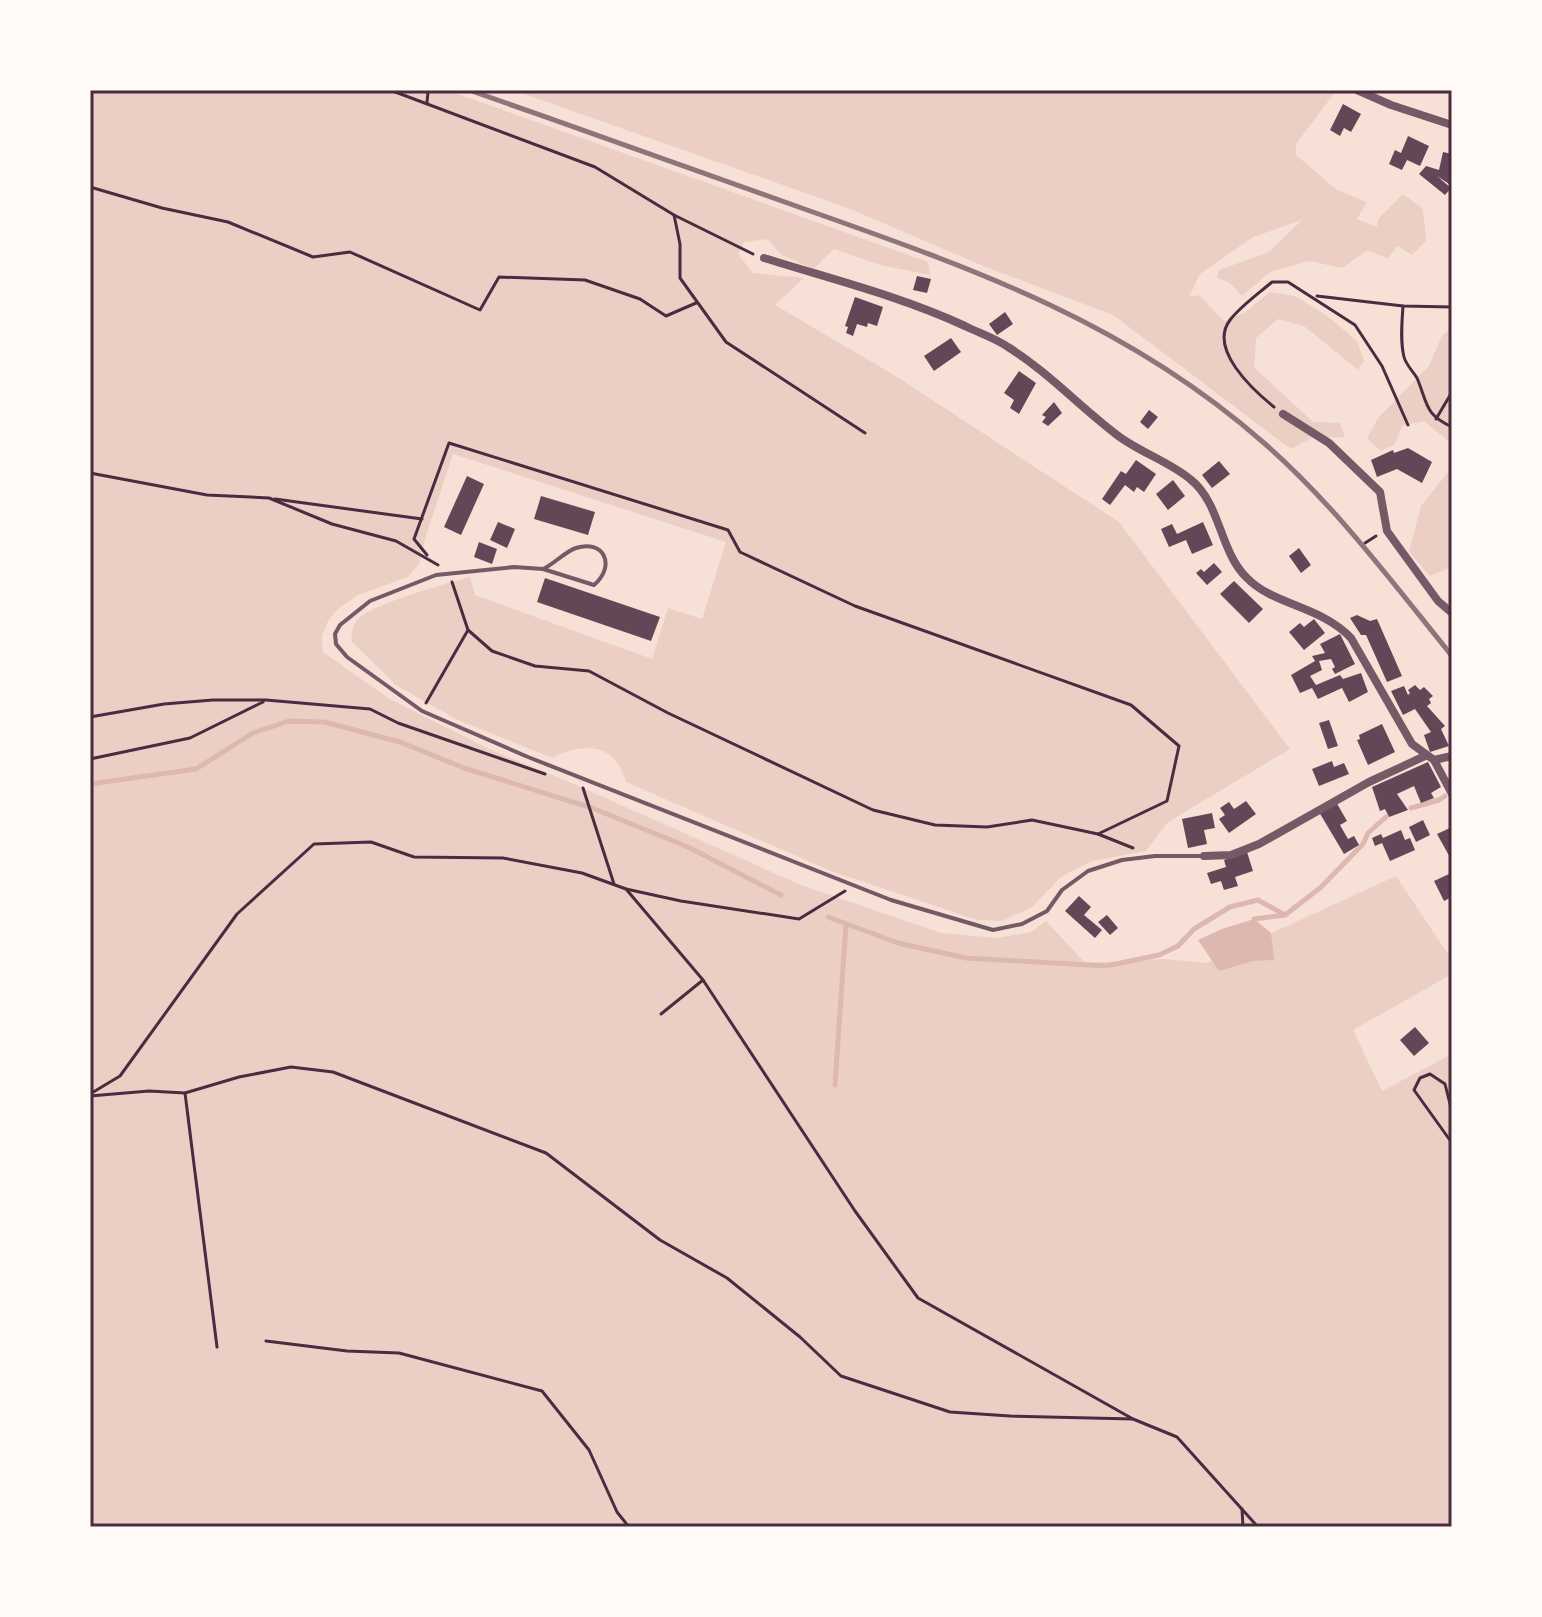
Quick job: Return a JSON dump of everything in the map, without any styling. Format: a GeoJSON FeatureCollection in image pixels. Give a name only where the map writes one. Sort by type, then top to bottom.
{"type":"FeatureCollection","features":[{"type":"Feature","properties":{"kind":"street"},"geometry":{"type":"LineString","coordinates":[[1357,90],[1452,125]]}},
{"type":"Feature","properties":{"kind":"street"},"geometry":{"type":"LineString","coordinates":[[764,258],[882,292],[1005,345],[1030,362],[1118,436],[1191,479],[1209,503],[1233,558],[1246,578],[1268,593],[1343,628],[1412,744],[1430,758],[1452,793]]}},
{"type":"Feature","properties":{"kind":"street"},"geometry":{"type":"LineString","coordinates":[[1283,414],[1329,443],[1380,492],[1387,531],[1438,601],[1452,613]]}},
{"type":"Feature","properties":{"kind":"street"},"geometry":{"type":"LineString","coordinates":[[1204,856],[1231,855],[1259,844],[1369,782],[1430,758],[1452,756]]}},
{"type":"Feature","properties":{"kind":"lane"},"geometry":{"type":"LineString","coordinates":[[543,569],[558,562],[573,548],[589,546],[601,551],[606,562],[604,576],[594,585],[543,569],[514,567],[449,573],[417,581],[370,601],[340,625],[335,634],[336,644],[347,657],[422,711],[854,886],[993,930],[1022,924],[1047,911],[1062,890],[1088,871],[1122,860],[1204,856]]}},
{"type":"Feature","properties":{"kind":"path"},"geometry":{"type":"LineString","coordinates":[[390,90],[595,167],[674,215],[764,258]]}},
{"type":"Feature","properties":{"kind":"path"},"geometry":{"type":"LineString","coordinates":[[427,102],[428,92]]}},
{"type":"Feature","properties":{"kind":"path"},"geometry":{"type":"LineString","coordinates":[[90,187],[162,208],[228,222],[313,257],[350,252],[480,310],[499,277],[585,280],[640,299],[666,316],[696,303]]}},
{"type":"Feature","properties":{"kind":"path"},"geometry":{"type":"LineString","coordinates":[[674,215],[680,244],[680,278],[726,342],[865,433]]}},
{"type":"Feature","properties":{"kind":"path"},"geometry":{"type":"LineString","coordinates":[[1283,414],[1261,397],[1227,357],[1223,341],[1228,322],[1272,282],[1288,282],[1355,325],[1382,366],[1408,425]]}},
{"type":"Feature","properties":{"kind":"path"},"geometry":{"type":"LineString","coordinates":[[1313,296],[1403,306],[1452,307]]}},
{"type":"Feature","properties":{"kind":"path"},"geometry":{"type":"LineString","coordinates":[[1403,306],[1404,359],[1416,378],[1422,398],[1436,419],[1452,427]]}},
{"type":"Feature","properties":{"kind":"path"},"geometry":{"type":"LineString","coordinates":[[1436,419],[1452,392]]}},
{"type":"Feature","properties":{"kind":"path"},"geometry":{"type":"LineString","coordinates":[[429,558],[414,539],[449,443],[728,530],[740,552],[855,606],[1131,705],[1179,746],[1167,801],[1098,834]]}},
{"type":"Feature","properties":{"kind":"path"},"geometry":{"type":"LineString","coordinates":[[90,473],[207,495],[269,498],[422,519]]}},
{"type":"Feature","properties":{"kind":"path"},"geometry":{"type":"LineString","coordinates":[[269,498],[332,524],[396,541],[429,558],[449,573],[468,630],[492,651],[535,666],[589,671],[668,713],[873,810],[935,825],[987,827],[1032,820],[1098,834],[1155,856]]}},
{"type":"Feature","properties":{"kind":"path"},"geometry":{"type":"LineString","coordinates":[[422,711],[468,630]]}},
{"type":"Feature","properties":{"kind":"path"},"geometry":{"type":"LineString","coordinates":[[90,717],[164,704],[213,700],[266,700],[370,709],[398,723],[541,774],[554,775]]}},
{"type":"Feature","properties":{"kind":"path"},"geometry":{"type":"LineString","coordinates":[[90,759],[190,738],[266,700]]}},
{"type":"Feature","properties":{"kind":"path"},"geometry":{"type":"LineString","coordinates":[[580,777],[614,885]]}},
{"type":"Feature","properties":{"kind":"path"},"geometry":{"type":"LineString","coordinates":[[90,1095],[120,1076],[237,914],[314,844],[371,842],[414,857],[503,858],[582,873],[626,889],[799,919],[854,886]]}},
{"type":"Feature","properties":{"kind":"path"},"geometry":{"type":"LineString","coordinates":[[626,889],[703,980],[855,1211],[918,1298],[1133,1419],[1177,1437],[1258,1527]]}},
{"type":"Feature","properties":{"kind":"path"},"geometry":{"type":"LineString","coordinates":[[661,1014],[703,980]]}},
{"type":"Feature","properties":{"kind":"path"},"geometry":{"type":"LineString","coordinates":[[90,1095],[149,1091],[185,1093],[239,1077],[291,1067],[333,1072],[546,1153],[660,1240],[727,1278],[800,1337],[841,1376],[950,1412],[1133,1419]]}},
{"type":"Feature","properties":{"kind":"path"},"geometry":{"type":"LineString","coordinates":[[1452,1112],[1445,1084],[1430,1074],[1420,1078],[1414,1090],[1452,1143]]}},
{"type":"Feature","properties":{"kind":"path"},"geometry":{"type":"LineString","coordinates":[[185,1093],[217,1347]]}},
{"type":"Feature","properties":{"kind":"path"},"geometry":{"type":"LineString","coordinates":[[266,1341],[347,1351],[399,1353],[542,1391],[589,1450],[617,1512],[629,1527]]}},
{"type":"Feature","properties":{"kind":"path"},"geometry":{"type":"LineString","coordinates":[[1242,1509],[1243,1527]]}},
{"type":"Feature","properties":{"kind":"shaded area"},"geometry":{"type":"Polygon","coordinates":[[[90,90],[447,90],[928,262],[930,275],[880,265],[834,249],[813,269],[782,255],[767,239],[744,242],[738,254],[753,273],[804,278],[775,305],[894,375],[1119,522],[1290,749],[1168,822],[1146,851],[1092,861],[1061,877],[1031,908],[1002,921],[977,920],[831,871],[626,782],[614,759],[597,749],[576,749],[552,758],[458,720],[396,685],[352,642],[352,630],[358,619],[378,607],[470,577],[475,595],[652,659],[668,608],[702,619],[726,542],[453,454],[419,564],[408,577],[358,595],[338,609],[328,621],[322,636],[323,652],[388,698],[489,749],[801,885],[941,933],[997,938],[1031,932],[1046,921],[1085,963],[1164,959],[1206,963],[1396,876],[1452,960],[1452,974],[1353,1030],[1382,1091],[1452,1054],[1452,1527],[90,1527],[90,90]]]}},
{"type":"Feature","properties":{"kind":"shaded area"},"geometry":{"type":"Polygon","coordinates":[[[513,90],[1334,90],[1296,144],[1296,155],[1337,190],[1367,202],[1357,219],[1377,227],[1378,219],[1403,194],[1423,209],[1426,241],[1412,255],[1397,246],[1388,259],[1368,250],[1342,268],[1309,261],[1270,272],[1242,296],[1230,283],[1217,278],[1219,270],[1269,252],[1302,220],[1253,237],[1200,274],[1189,297],[1199,295],[1224,321],[1244,313],[1270,292],[1295,296],[1326,315],[1357,341],[1364,360],[1358,370],[1304,326],[1278,319],[1256,338],[1254,367],[1313,422],[1340,423],[1345,437],[1312,438],[1291,449],[1113,315],[976,263],[848,208],[513,90]]]}},
{"type":"Feature","properties":{"kind":"shaded area"},"geometry":{"type":"Polygon","coordinates":[[[1452,327],[1452,444],[1424,421],[1402,426],[1395,444],[1381,451],[1367,438],[1378,418],[1429,366],[1442,336],[1452,327]]]}},
{"type":"Feature","properties":{"kind":"shaded area"},"geometry":{"type":"Polygon","coordinates":[[[1452,467],[1452,567],[1430,576],[1409,552],[1421,506],[1452,467]]]}},
{"type":"Feature","properties":{"kind":"shaded area"},"geometry":{"type":"Polygon","coordinates":[[[1254,919],[1271,933],[1274,960],[1253,961],[1219,971],[1198,940],[1254,919]]]}},
{"type":"Feature","properties":{"kind":"building"},"geometry":{"type":"Polygon","coordinates":[[[1343,104],[1361,114],[1351,132],[1344,128],[1340,136],[1330,130],[1343,104]]]}},
{"type":"Feature","properties":{"kind":"building"},"geometry":{"type":"Polygon","coordinates":[[[1408,136],[1429,146],[1420,166],[1407,160],[1402,170],[1389,164],[1395,150],[1401,153],[1408,136]]]}},
{"type":"Feature","properties":{"kind":"building"},"geometry":{"type":"Polygon","coordinates":[[[1443,152],[1452,154],[1452,180],[1449,184],[1437,176],[1451,188],[1445,195],[1419,174],[1426,166],[1439,170],[1443,152]]]}},
{"type":"Feature","properties":{"kind":"building"},"geometry":{"type":"Polygon","coordinates":[[[917,276],[931,279],[927,293],[913,290],[917,276]]]}},
{"type":"Feature","properties":{"kind":"building"},"geometry":{"type":"Polygon","coordinates":[[[855,297],[883,307],[877,326],[857,324],[853,336],[846,333],[848,327],[845,326],[855,297]]]}},
{"type":"Feature","properties":{"kind":"building"},"geometry":{"type":"Polygon","coordinates":[[[1005,312],[1013,324],[997,335],[989,324],[1005,312]]]}},
{"type":"Feature","properties":{"kind":"building"},"geometry":{"type":"Polygon","coordinates":[[[951,338],[961,352],[934,371],[924,356],[951,338]]]}},
{"type":"Feature","properties":{"kind":"building"},"geometry":{"type":"Polygon","coordinates":[[[1019,371],[1036,383],[1019,414],[1010,408],[1014,400],[1004,393],[1019,371]]]}},
{"type":"Feature","properties":{"kind":"building"},"geometry":{"type":"Polygon","coordinates":[[[1054,402],[1062,413],[1048,426],[1042,422],[1046,417],[1042,415],[1054,402]]]}},
{"type":"Feature","properties":{"kind":"building"},"geometry":{"type":"Polygon","coordinates":[[[1149,410],[1158,417],[1148,429],[1140,422],[1149,410]]]}},
{"type":"Feature","properties":{"kind":"building"},"geometry":{"type":"Polygon","coordinates":[[[1408,448],[1432,462],[1422,483],[1397,469],[1377,477],[1371,460],[1393,450],[1394,453],[1408,448]]]}},
{"type":"Feature","properties":{"kind":"building"},"geometry":{"type":"Polygon","coordinates":[[[1136,460],[1156,474],[1144,492],[1137,487],[1134,492],[1125,485],[1110,505],[1102,499],[1121,471],[1126,474],[1136,460]]]}},
{"type":"Feature","properties":{"kind":"building"},"geometry":{"type":"Polygon","coordinates":[[[1219,461],[1230,474],[1212,488],[1202,475],[1219,461]]]}},
{"type":"Feature","properties":{"kind":"building"},"geometry":{"type":"Polygon","coordinates":[[[467,476],[484,484],[461,535],[444,527],[467,476]]]}},
{"type":"Feature","properties":{"kind":"building"},"geometry":{"type":"Polygon","coordinates":[[[1173,480],[1185,496],[1168,510],[1156,494],[1173,480]]]}},
{"type":"Feature","properties":{"kind":"building"},"geometry":{"type":"Polygon","coordinates":[[[541,496],[595,512],[588,535],[534,519],[541,496]]]}},
{"type":"Feature","properties":{"kind":"building"},"geometry":{"type":"Polygon","coordinates":[[[498,522],[515,529],[507,548],[490,540],[498,522]]]}},
{"type":"Feature","properties":{"kind":"building"},"geometry":{"type":"Polygon","coordinates":[[[1203,522],[1213,545],[1192,554],[1186,540],[1169,547],[1161,529],[1172,524],[1177,534],[1203,522]]]}},
{"type":"Feature","properties":{"kind":"building"},"geometry":{"type":"Polygon","coordinates":[[[479,542],[497,549],[492,564],[474,557],[479,542]]]}},
{"type":"Feature","properties":{"kind":"building"},"geometry":{"type":"Polygon","coordinates":[[[1299,548],[1311,565],[1301,573],[1289,556],[1299,548]]]}},
{"type":"Feature","properties":{"kind":"building"},"geometry":{"type":"Polygon","coordinates":[[[1214,563],[1222,572],[1207,585],[1196,573],[1201,569],[1204,572],[1214,563]]]}},
{"type":"Feature","properties":{"kind":"building"},"geometry":{"type":"Polygon","coordinates":[[[545,578],[660,617],[651,641],[537,602],[545,578]]]}},
{"type":"Feature","properties":{"kind":"building"},"geometry":{"type":"Polygon","coordinates":[[[1234,581],[1263,609],[1249,623],[1220,594],[1234,581]]]}},
{"type":"Feature","properties":{"kind":"building"},"geometry":{"type":"Polygon","coordinates":[[[1357,615],[1370,621],[1377,619],[1402,676],[1387,682],[1366,635],[1361,635],[1350,618],[1357,615]]]}},
{"type":"Feature","properties":{"kind":"building"},"geometry":{"type":"Polygon","coordinates":[[[1314,619],[1325,633],[1304,650],[1289,632],[1300,623],[1304,627],[1314,619]]]}},
{"type":"Feature","properties":{"kind":"building"},"geometry":{"type":"Polygon","coordinates":[[[1340,634],[1355,664],[1335,674],[1331,659],[1319,661],[1322,670],[1310,676],[1316,685],[1340,675],[1343,679],[1361,673],[1368,692],[1349,702],[1342,688],[1318,699],[1312,688],[1300,693],[1291,675],[1315,661],[1312,656],[1325,653],[1320,644],[1340,634]]]}},
{"type":"Feature","properties":{"kind":"building"},"geometry":{"type":"Polygon","coordinates":[[[1415,685],[1420,690],[1424,687],[1433,696],[1427,706],[1445,726],[1441,729],[1449,746],[1430,752],[1424,735],[1431,732],[1415,709],[1403,715],[1391,691],[1404,686],[1408,695],[1408,690],[1415,685]]]}},
{"type":"Feature","properties":{"kind":"building"},"geometry":{"type":"Polygon","coordinates":[[[1329,720],[1338,746],[1328,749],[1319,723],[1329,720]]]}},
{"type":"Feature","properties":{"kind":"building"},"geometry":{"type":"Polygon","coordinates":[[[1382,724],[1395,752],[1368,765],[1357,740],[1360,739],[1359,735],[1382,724]]]}},
{"type":"Feature","properties":{"kind":"building"},"geometry":{"type":"Polygon","coordinates":[[[1332,761],[1334,767],[1344,763],[1349,774],[1319,786],[1312,769],[1332,761]]]}},
{"type":"Feature","properties":{"kind":"building"},"geometry":{"type":"Polygon","coordinates":[[[1428,762],[1441,787],[1431,793],[1434,798],[1421,803],[1414,786],[1397,794],[1408,810],[1389,817],[1385,809],[1380,811],[1372,787],[1428,762]]]}},
{"type":"Feature","properties":{"kind":"building"},"geometry":{"type":"Polygon","coordinates":[[[1246,801],[1256,814],[1229,833],[1219,819],[1225,815],[1220,808],[1229,802],[1234,809],[1246,801]]]}},
{"type":"Feature","properties":{"kind":"building"},"geometry":{"type":"Polygon","coordinates":[[[1336,802],[1347,821],[1340,825],[1348,839],[1354,836],[1359,845],[1344,854],[1319,812],[1336,802]]]}},
{"type":"Feature","properties":{"kind":"building"},"geometry":{"type":"Polygon","coordinates":[[[1212,813],[1215,828],[1204,830],[1207,844],[1188,848],[1182,819],[1212,813]]]}},
{"type":"Feature","properties":{"kind":"building"},"geometry":{"type":"Polygon","coordinates":[[[1423,820],[1430,835],[1416,842],[1409,827],[1423,820]]]}},
{"type":"Feature","properties":{"kind":"building"},"geometry":{"type":"Polygon","coordinates":[[[1452,827],[1452,861],[1437,834],[1452,827]]]}},
{"type":"Feature","properties":{"kind":"building"},"geometry":{"type":"Polygon","coordinates":[[[1401,830],[1405,840],[1410,838],[1415,850],[1390,861],[1382,843],[1375,846],[1372,838],[1381,834],[1383,838],[1401,830]]]}},
{"type":"Feature","properties":{"kind":"building"},"geometry":{"type":"Polygon","coordinates":[[[1247,852],[1253,871],[1235,877],[1238,886],[1224,890],[1221,881],[1211,884],[1207,873],[1226,867],[1224,860],[1247,852]]]}},
{"type":"Feature","properties":{"kind":"building"},"geometry":{"type":"Polygon","coordinates":[[[1449,874],[1452,897],[1444,901],[1434,881],[1449,874]]]}},
{"type":"Feature","properties":{"kind":"building"},"geometry":{"type":"Polygon","coordinates":[[[1079,896],[1091,907],[1084,915],[1102,930],[1095,938],[1065,911],[1079,896]]]}},
{"type":"Feature","properties":{"kind":"building"},"geometry":{"type":"Polygon","coordinates":[[[1107,915],[1118,928],[1110,935],[1098,922],[1107,915]]]}},
{"type":"Feature","properties":{"kind":"building"},"geometry":{"type":"Polygon","coordinates":[[[1415,1027],[1429,1043],[1414,1056],[1400,1040],[1415,1027]]]}},
{"type":"Feature","properties":{"kind":"waterway"},"geometry":{"type":"LineString","coordinates":[[90,784],[196,769],[253,733],[289,721],[324,722],[400,742],[464,768],[592,808],[688,847],[781,895]]}},
{"type":"Feature","properties":{"kind":"waterway"},"geometry":{"type":"LineString","coordinates":[[1411,808],[1445,796]]}},
{"type":"Feature","properties":{"kind":"waterway"},"geometry":{"type":"LineString","coordinates":[[1254,919],[1285,915],[1320,888],[1386,817]]}},
{"type":"Feature","properties":{"kind":"waterway"},"geometry":{"type":"LineString","coordinates":[[828,917],[898,943],[966,958],[1106,966],[1159,955],[1178,946],[1194,929],[1230,907],[1258,900],[1285,915]]}},
{"type":"Feature","properties":{"kind":"waterway"},"geometry":{"type":"LineString","coordinates":[[835,1085],[846,924]]}},
{"type":"Feature","properties":{"kind":"railway"},"geometry":{"type":"LineString","coordinates":[[469,90],[932,255],[1049,304],[1105,333],[1213,401],[1290,467],[1362,545],[1452,656]]}}]}
